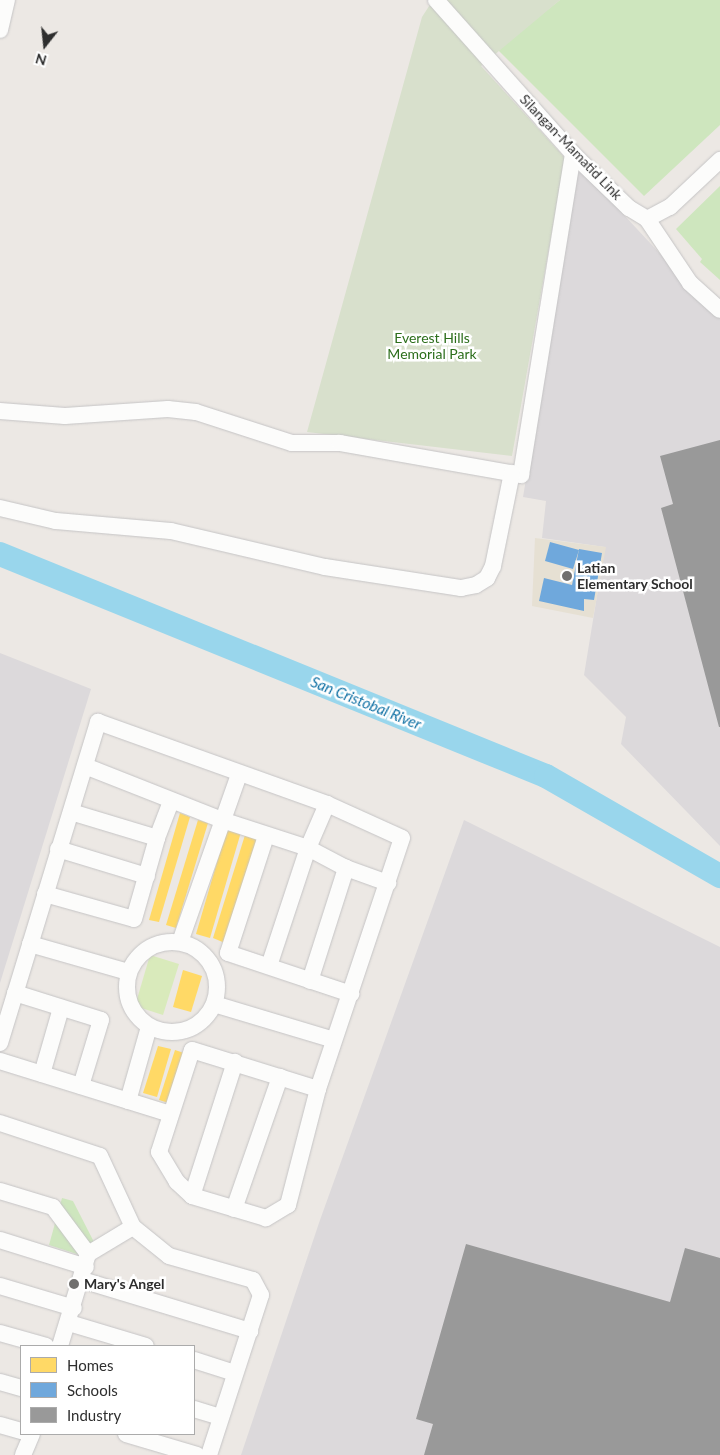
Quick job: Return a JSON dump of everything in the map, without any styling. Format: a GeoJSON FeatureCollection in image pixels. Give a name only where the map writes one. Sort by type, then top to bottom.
{"type":"FeatureCollection","features":[{"type":"Feature","properties":{"kind":"street"},"geometry":{"type":"LineString","coordinates":[[0,30],[6,0]]}},
{"type":"Feature","properties":{"kind":"street","name":"Silangan-Mamatid Link"},"geometry":{"type":"LineString","coordinates":[[436,0],[573,154],[629,208],[647,219],[672,252],[690,283],[720,310]]}},
{"type":"Feature","properties":{"kind":"street"},"geometry":{"type":"LineString","coordinates":[[0,411],[66,416],[168,409],[196,412],[292,443],[340,443],[522,475],[573,154]]}},
{"type":"Feature","properties":{"kind":"street"},"geometry":{"type":"LineString","coordinates":[[647,219],[670,207],[720,160]]}},
{"type":"Feature","properties":{"kind":"street"},"geometry":{"type":"LineString","coordinates":[[0,508],[56,521],[172,531],[325,568],[461,588],[481,582],[493,566],[512,473]]}},
{"type":"Feature","properties":{"kind":"street"},"geometry":{"type":"LineString","coordinates":[[0,1044],[98,722],[327,804],[402,838],[352,994],[318,1089],[288,1205],[266,1218],[192,1196],[177,1182],[159,1152],[192,1050],[318,1089]]}},
{"type":"Feature","properties":{"kind":"street"},"geometry":{"type":"LineString","coordinates":[[85,766],[222,820],[266,836],[308,848],[346,868],[388,882]]}},
{"type":"Feature","properties":{"kind":"street"},"geometry":{"type":"LineString","coordinates":[[180,942],[239,774]]}},
{"type":"Feature","properties":{"kind":"street"},"geometry":{"type":"LineString","coordinates":[[45,894],[134,919],[156,838],[171,801]]}},
{"type":"Feature","properties":{"kind":"street"},"geometry":{"type":"LineString","coordinates":[[269,966],[308,848],[327,804]]}},
{"type":"Feature","properties":{"kind":"street"},"geometry":{"type":"LineString","coordinates":[[71,812],[156,838]]}},
{"type":"Feature","properties":{"kind":"street"},"geometry":{"type":"LineString","coordinates":[[266,836],[228,954],[352,994]]}},
{"type":"Feature","properties":{"kind":"street"},"geometry":{"type":"LineString","coordinates":[[58,849],[147,876]]}},
{"type":"Feature","properties":{"kind":"street"},"geometry":{"type":"LineString","coordinates":[[310,981],[346,868]]}},
{"type":"Feature","properties":{"kind":"street"},"geometry":{"type":"LineString","coordinates":[[180,942],[198,949],[212,964],[218,984],[214,1004],[207,1016],[184,1031],[149,1027],[129,1005],[126,989],[128,972],[150,946],[180,942]]}},
{"type":"Feature","properties":{"kind":"street"},"geometry":{"type":"LineString","coordinates":[[30,944],[128,972]]}},
{"type":"Feature","properties":{"kind":"street"},"geometry":{"type":"LineString","coordinates":[[15,993],[101,1020],[81,1086]]}},
{"type":"Feature","properties":{"kind":"street"},"geometry":{"type":"LineString","coordinates":[[214,1004],[334,1040]]}},
{"type":"Feature","properties":{"kind":"street"},"geometry":{"type":"LineString","coordinates":[[42,1074],[62,1008]]}},
{"type":"Feature","properties":{"kind":"street"},"geometry":{"type":"LineString","coordinates":[[128,1101],[149,1027]]}},
{"type":"Feature","properties":{"kind":"street"},"geometry":{"type":"LineString","coordinates":[[0,1061],[170,1114]]}},
{"type":"Feature","properties":{"kind":"street"},"geometry":{"type":"LineString","coordinates":[[192,1196],[235,1062]]}},
{"type":"Feature","properties":{"kind":"street"},"geometry":{"type":"LineString","coordinates":[[234,1209],[280,1077]]}},
{"type":"Feature","properties":{"kind":"street"},"geometry":{"type":"LineString","coordinates":[[0,1123],[100,1156],[133,1227],[169,1256],[253,1280],[262,1295],[208,1455]]}},
{"type":"Feature","properties":{"kind":"street"},"geometry":{"type":"LineString","coordinates":[[0,1191],[53,1207],[85,1267]]}},
{"type":"Feature","properties":{"kind":"street"},"geometry":{"type":"LineString","coordinates":[[60,1345],[85,1267],[133,1227]]}},
{"type":"Feature","properties":{"kind":"street"},"geometry":{"type":"LineString","coordinates":[[0,1240],[85,1267],[250,1331]]}},
{"type":"Feature","properties":{"kind":"street"},"geometry":{"type":"LineString","coordinates":[[0,1286],[144,1345]]}},
{"type":"Feature","properties":{"kind":"street"},"geometry":{"type":"LineString","coordinates":[[0,1333],[42,1345]]}},
{"type":"Feature","properties":{"kind":"street"},"geometry":{"type":"LineString","coordinates":[[195,1360],[235,1373]]}},
{"type":"Feature","properties":{"kind":"street"},"geometry":{"type":"LineString","coordinates":[[0,1382],[20,1388]]}},
{"type":"Feature","properties":{"kind":"street"},"geometry":{"type":"LineString","coordinates":[[195,1409],[220,1417]]}},
{"type":"Feature","properties":{"kind":"street"},"geometry":{"type":"LineString","coordinates":[[0,1425],[20,1431]]}},
{"type":"Feature","properties":{"kind":"street"},"geometry":{"type":"LineString","coordinates":[[23,1455],[31,1435]]}},
{"type":"Feature","properties":{"kind":"street"},"geometry":{"type":"LineString","coordinates":[[129,1435],[197,1455]]}},
{"type":"Feature","properties":{"kind":"shaded area"},"geometry":{"type":"Polygon","coordinates":[[[582,170],[720,318],[720,846],[621,744],[626,717],[584,675],[605,547],[542,538],[546,501],[523,497],[577,175],[582,170]]]}},
{"type":"Feature","properties":{"kind":"shaded area","name":"Latian Elementary School"},"geometry":{"type":"Polygon","coordinates":[[[535,538],[606,547],[593,618],[532,606],[535,538]]]}},
{"type":"Feature","properties":{"kind":"shaded area"},"geometry":{"type":"Polygon","coordinates":[[[0,653],[91,689],[0,983],[0,653]]]}},
{"type":"Feature","properties":{"kind":"shaded area"},"geometry":{"type":"Polygon","coordinates":[[[464,820],[720,947],[720,1455],[241,1455],[320,1220],[464,820]]]}},
{"type":"Feature","properties":{"kind":"green space","name":"Everest Hills Memorial Park"},"geometry":{"type":"Polygon","coordinates":[[[433,0],[560,0],[481,66],[565,158],[512,456],[307,432],[422,17],[433,0]]]}},
{"type":"Feature","properties":{"kind":"green space"},"geometry":{"type":"Polygon","coordinates":[[[560,0],[720,0],[720,125],[644,196],[497,49],[560,0]]]}},
{"type":"Feature","properties":{"kind":"green space"},"geometry":{"type":"Polygon","coordinates":[[[720,186],[720,280],[700,262],[702,259],[676,229],[720,186]]]}},
{"type":"Feature","properties":{"kind":"green space"},"geometry":{"type":"Polygon","coordinates":[[[150,955],[179,964],[163,1015],[135,1006],[150,955]]]}},
{"type":"Feature","properties":{"kind":"green space"},"geometry":{"type":"Polygon","coordinates":[[[62,1198],[73,1201],[95,1244],[92,1259],[49,1245],[62,1198]]]}},
{"type":"Feature","properties":{"kind":"building: Homes"},"geometry":{"type":"Polygon","coordinates":[[[180,813],[190,817],[159,922],[149,920],[180,813]]]}},
{"type":"Feature","properties":{"kind":"building: Homes"},"geometry":{"type":"Polygon","coordinates":[[[198,820],[208,823],[176,928],[166,925],[198,820]]]}},
{"type":"Feature","properties":{"kind":"building: Homes"},"geometry":{"type":"Polygon","coordinates":[[[227,828],[241,832],[210,938],[196,934],[227,828]]]}},
{"type":"Feature","properties":{"kind":"building: Homes"},"geometry":{"type":"Polygon","coordinates":[[[245,835],[258,839],[225,943],[213,938],[245,835]]]}},
{"type":"Feature","properties":{"kind":"building: Homes"},"geometry":{"type":"Polygon","coordinates":[[[183,970],[202,976],[191,1012],[173,1007],[183,970]]]}},
{"type":"Feature","properties":{"kind":"building: Homes"},"geometry":{"type":"Polygon","coordinates":[[[158,1046],[171,1049],[157,1097],[143,1093],[158,1046]]]}},
{"type":"Feature","properties":{"kind":"building: Homes"},"geometry":{"type":"Polygon","coordinates":[[[175,1050],[187,1054],[172,1104],[159,1100],[175,1050]]]}},
{"type":"Feature","properties":{"kind":"building: Schools"},"geometry":{"type":"Polygon","coordinates":[[[550,542],[579,550],[573,569],[545,561],[550,542]]]}},
{"type":"Feature","properties":{"kind":"building: Schools"},"geometry":{"type":"Polygon","coordinates":[[[579,549],[602,553],[594,600],[584,599],[584,611],[539,601],[544,578],[572,585],[579,549]]]}},
{"type":"Feature","properties":{"kind":"building: Industry"},"geometry":{"type":"Polygon","coordinates":[[[720,440],[719,727],[661,508],[673,504],[660,456],[720,440]]]}},
{"type":"Feature","properties":{"kind":"building: Industry"},"geometry":{"type":"Polygon","coordinates":[[[466,1244],[670,1302],[685,1248],[720,1258],[720,1455],[424,1455],[433,1424],[416,1419],[466,1244]]]}},
{"type":"Feature","properties":{"kind":"waterway","name":"San Cristobal River"},"geometry":{"type":"LineString","coordinates":[[0,554],[546,776],[720,876]]}},
{"type":"Feature","properties":{"kind":"place","name":"Latian Elementary School"},"geometry":{"type":"Point","coordinates":[567,576]}},
{"type":"Feature","properties":{"kind":"place","name":"Mary's Angel"},"geometry":{"type":"Point","coordinates":[74,1284]}}]}
